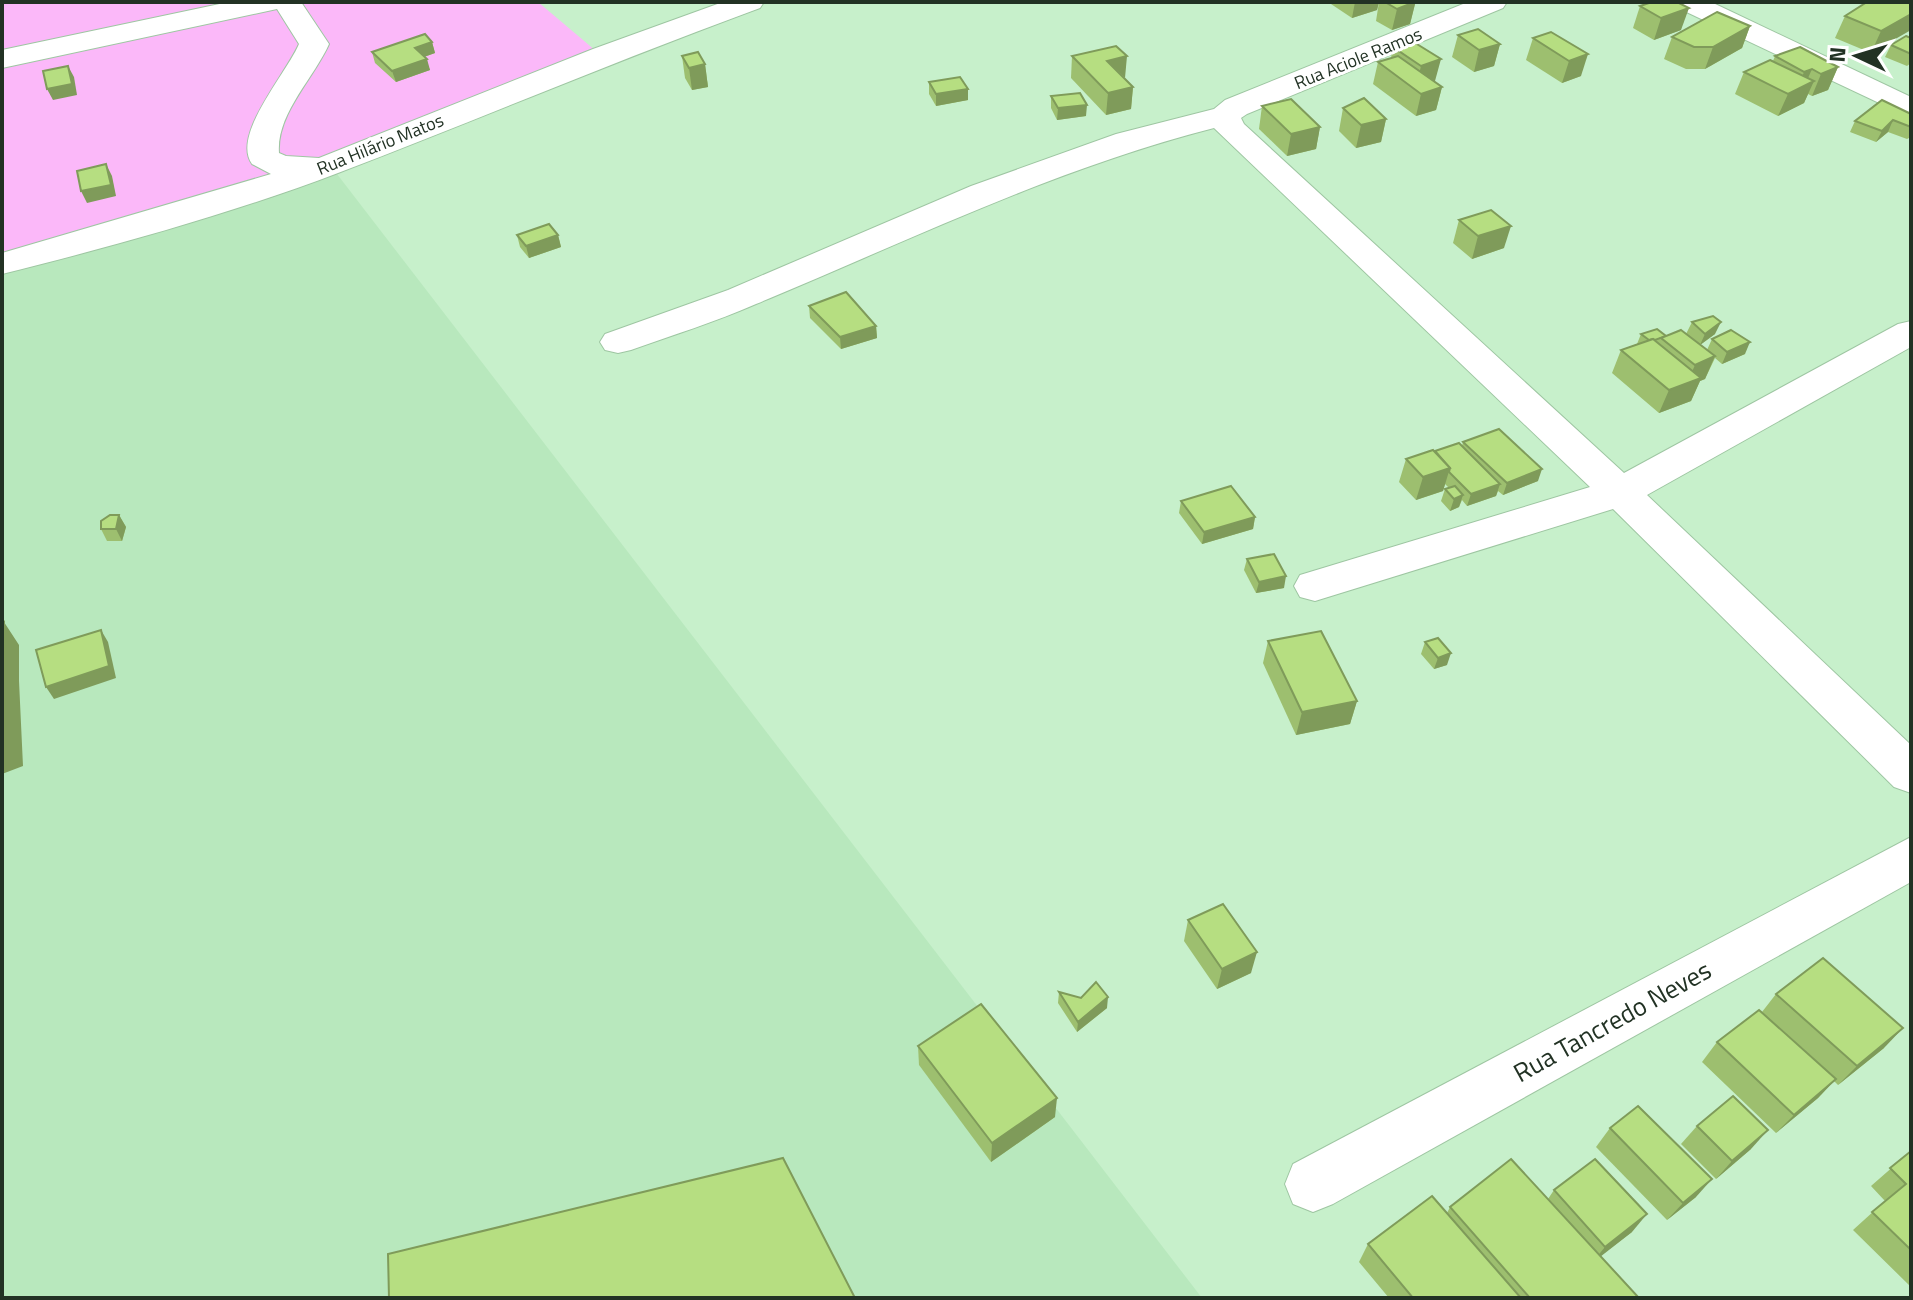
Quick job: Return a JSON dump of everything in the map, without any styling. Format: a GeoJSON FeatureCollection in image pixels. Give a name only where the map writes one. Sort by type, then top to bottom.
{"type":"FeatureCollection","features":[{"type":"Feature","properties":{"kind":"street"},"geometry":{"type":"LineString","coordinates":[[2,59],[269,2]]}},
{"type":"Feature","properties":{"kind":"street"},"geometry":{"type":"LineString","coordinates":[[287,2],[314,44],[269,125],[261,150],[263,157],[279,166],[324,167]]}},
{"type":"Feature","properties":{"kind":"street","name":"Rua Hilário Matos"},"geometry":{"type":"LineString","coordinates":[[2,264],[231,198],[324,167],[603,55],[750,2]]}},
{"type":"Feature","properties":{"kind":"street","name":"Rua Aciole Ramos"},"geometry":{"type":"LineString","coordinates":[[618,342],[741,298],[983,193],[1127,141],[1225,116],[1236,107],[1493,2]]}},
{"type":"Feature","properties":{"kind":"street"},"geometry":{"type":"LineString","coordinates":[[1688,2],[1911,109]]}},
{"type":"Feature","properties":{"kind":"street"},"geometry":{"type":"LineString","coordinates":[[1225,116],[1230,128],[1620,492],[1911,774]]}},
{"type":"Feature","properties":{"kind":"street"},"geometry":{"type":"LineString","coordinates":[[1315,586],[1620,492],[1911,332]]}},
{"type":"Feature","properties":{"kind":"street","name":"Rua Tancredo Neves"},"geometry":{"type":"LineString","coordinates":[[1313,1184],[1911,858]]}},
{"type":"Feature","properties":{"kind":"shaded area"},"geometry":{"type":"Polygon","coordinates":[[[2,2],[538,2],[596,51],[337,174],[2,273],[2,2]]]}},
{"type":"Feature","properties":{"kind":"shaded area"},"geometry":{"type":"Polygon","coordinates":[[[337,174],[1202,1298],[2,1298],[2,273],[337,174]]]}},
{"type":"Feature","properties":{"kind":"building"},"geometry":{"type":"Polygon","coordinates":[[[1385,2],[1415,2],[1397,9],[1385,2]]]}},
{"type":"Feature","properties":{"kind":"building"},"geometry":{"type":"Polygon","coordinates":[[[1652,2],[1677,2],[1689,8],[1661,18],[1640,6],[1652,2]]]}},
{"type":"Feature","properties":{"kind":"building"},"geometry":{"type":"Polygon","coordinates":[[[1867,2],[1907,2],[1911,4],[1911,14],[1881,31],[1845,16],[1867,2]]]}},
{"type":"Feature","properties":{"kind":"building"},"geometry":{"type":"Polygon","coordinates":[[[1717,12],[1750,26],[1713,47],[1694,47],[1672,37],[1717,12]]]}},
{"type":"Feature","properties":{"kind":"building"},"geometry":{"type":"Polygon","coordinates":[[[1478,29],[1500,44],[1479,50],[1458,35],[1478,29]]]}},
{"type":"Feature","properties":{"kind":"building"},"geometry":{"type":"Polygon","coordinates":[[[1551,32],[1588,54],[1569,61],[1533,38],[1551,32]]]}},
{"type":"Feature","properties":{"kind":"building"},"geometry":{"type":"Polygon","coordinates":[[[425,34],[432,42],[415,48],[427,59],[392,71],[372,52],[425,34]]]}},
{"type":"Feature","properties":{"kind":"building"},"geometry":{"type":"Polygon","coordinates":[[[1906,36],[1911,38],[1911,54],[1891,45],[1906,36]]]}},
{"type":"Feature","properties":{"kind":"building"},"geometry":{"type":"Polygon","coordinates":[[[1412,41],[1441,59],[1421,66],[1393,47],[1412,41]]]}},
{"type":"Feature","properties":{"kind":"building"},"geometry":{"type":"Polygon","coordinates":[[[1116,46],[1127,56],[1107,61],[1133,87],[1108,93],[1072,56],[1116,46]]]}},
{"type":"Feature","properties":{"kind":"building"},"geometry":{"type":"Polygon","coordinates":[[[1800,47],[1838,67],[1821,74],[1812,69],[1804,72],[1775,56],[1800,47]]]}},
{"type":"Feature","properties":{"kind":"building"},"geometry":{"type":"Polygon","coordinates":[[[698,52],[705,64],[689,68],[682,56],[698,52]]]}},
{"type":"Feature","properties":{"kind":"building"},"geometry":{"type":"Polygon","coordinates":[[[1398,56],[1442,87],[1421,94],[1378,62],[1398,56]]]}},
{"type":"Feature","properties":{"kind":"building"},"geometry":{"type":"Polygon","coordinates":[[[1770,60],[1814,81],[1788,94],[1744,72],[1770,60]]]}},
{"type":"Feature","properties":{"kind":"building"},"geometry":{"type":"Polygon","coordinates":[[[68,66],[72,84],[47,89],[43,71],[68,66]]]}},
{"type":"Feature","properties":{"kind":"building"},"geometry":{"type":"Polygon","coordinates":[[[960,77],[968,89],[936,94],[929,82],[960,77]]]}},
{"type":"Feature","properties":{"kind":"building"},"geometry":{"type":"Polygon","coordinates":[[[1080,93],[1087,105],[1058,108],[1051,96],[1080,93]]]}},
{"type":"Feature","properties":{"kind":"building"},"geometry":{"type":"Polygon","coordinates":[[[1364,98],[1386,119],[1361,125],[1343,108],[1364,98]]]}},
{"type":"Feature","properties":{"kind":"building"},"geometry":{"type":"Polygon","coordinates":[[[1291,99],[1320,127],[1291,134],[1262,106],[1291,99]]]}},
{"type":"Feature","properties":{"kind":"building"},"geometry":{"type":"Polygon","coordinates":[[[1882,100],[1911,114],[1911,127],[1893,120],[1882,131],[1855,121],[1882,100]]]}},
{"type":"Feature","properties":{"kind":"building"},"geometry":{"type":"Polygon","coordinates":[[[106,164],[111,185],[81,191],[77,171],[106,164]]]}},
{"type":"Feature","properties":{"kind":"building"},"geometry":{"type":"Polygon","coordinates":[[[1491,210],[1511,226],[1478,236],[1459,220],[1491,210]]]}},
{"type":"Feature","properties":{"kind":"building"},"geometry":{"type":"Polygon","coordinates":[[[549,224],[558,235],[526,246],[517,235],[549,224]]]}},
{"type":"Feature","properties":{"kind":"building"},"geometry":{"type":"Polygon","coordinates":[[[846,292],[876,326],[840,337],[809,306],[846,292]]]}},
{"type":"Feature","properties":{"kind":"building"},"geometry":{"type":"Polygon","coordinates":[[[1713,316],[1721,322],[1705,334],[1692,322],[1713,316]]]}},
{"type":"Feature","properties":{"kind":"building"},"geometry":{"type":"Polygon","coordinates":[[[1657,329],[1666,336],[1649,340],[1641,334],[1657,329]]]}},
{"type":"Feature","properties":{"kind":"building"},"geometry":{"type":"Polygon","coordinates":[[[1681,330],[1715,356],[1695,365],[1661,338],[1681,330]]]}},
{"type":"Feature","properties":{"kind":"building"},"geometry":{"type":"Polygon","coordinates":[[[1731,330],[1750,342],[1727,352],[1712,339],[1731,330]]]}},
{"type":"Feature","properties":{"kind":"building"},"geometry":{"type":"Polygon","coordinates":[[[1653,339],[1701,378],[1669,390],[1621,350],[1653,339]]]}},
{"type":"Feature","properties":{"kind":"building"},"geometry":{"type":"Polygon","coordinates":[[[1499,429],[1542,469],[1507,483],[1463,442],[1499,429]]]}},
{"type":"Feature","properties":{"kind":"building"},"geometry":{"type":"Polygon","coordinates":[[[1459,443],[1500,484],[1471,494],[1449,472],[1450,468],[1435,451],[1459,443]]]}},
{"type":"Feature","properties":{"kind":"building"},"geometry":{"type":"Polygon","coordinates":[[[1433,450],[1450,468],[1423,477],[1406,459],[1433,450]]]}},
{"type":"Feature","properties":{"kind":"building"},"geometry":{"type":"Polygon","coordinates":[[[1231,486],[1255,517],[1204,532],[1181,501],[1231,486]]]}},
{"type":"Feature","properties":{"kind":"building"},"geometry":{"type":"Polygon","coordinates":[[[1455,486],[1463,495],[1454,499],[1445,489],[1455,486]]]}},
{"type":"Feature","properties":{"kind":"building"},"geometry":{"type":"Polygon","coordinates":[[[110,515],[119,515],[116,529],[101,529],[101,521],[110,515]]]}},
{"type":"Feature","properties":{"kind":"building"},"geometry":{"type":"Polygon","coordinates":[[[1274,554],[1286,576],[1259,582],[1247,559],[1274,554]]]}},
{"type":"Feature","properties":{"kind":"building"},"geometry":{"type":"Polygon","coordinates":[[[4,622],[3,658],[2,623],[4,622]]]}},
{"type":"Feature","properties":{"kind":"building"},"geometry":{"type":"Polygon","coordinates":[[[101,630],[109,666],[46,687],[36,650],[101,630]]]}},
{"type":"Feature","properties":{"kind":"building"},"geometry":{"type":"Polygon","coordinates":[[[1321,631],[1357,701],[1302,712],[1268,641],[1321,631]]]}},
{"type":"Feature","properties":{"kind":"building"},"geometry":{"type":"Polygon","coordinates":[[[1438,638],[1451,653],[1438,658],[1425,642],[1438,638]]]}},
{"type":"Feature","properties":{"kind":"building"},"geometry":{"type":"Polygon","coordinates":[[[1223,904],[1257,952],[1222,969],[1188,920],[1223,904]]]}},
{"type":"Feature","properties":{"kind":"building"},"geometry":{"type":"Polygon","coordinates":[[[1823,958],[1903,1028],[1857,1066],[1776,994],[1823,958]]]}},
{"type":"Feature","properties":{"kind":"building"},"geometry":{"type":"Polygon","coordinates":[[[1096,982],[1108,997],[1078,1022],[1059,992],[1081,998],[1096,982]]]}},
{"type":"Feature","properties":{"kind":"building"},"geometry":{"type":"Polygon","coordinates":[[[981,1004],[1057,1098],[992,1143],[918,1046],[981,1004]]]}},
{"type":"Feature","properties":{"kind":"building"},"geometry":{"type":"Polygon","coordinates":[[[1759,1010],[1836,1079],[1794,1115],[1717,1042],[1759,1010]]]}},
{"type":"Feature","properties":{"kind":"building"},"geometry":{"type":"Polygon","coordinates":[[[1733,1096],[1768,1130],[1732,1161],[1697,1126],[1733,1096]]]}},
{"type":"Feature","properties":{"kind":"building"},"geometry":{"type":"Polygon","coordinates":[[[1638,1106],[1712,1179],[1683,1203],[1610,1128],[1638,1106]]]}},
{"type":"Feature","properties":{"kind":"building"},"geometry":{"type":"Polygon","coordinates":[[[1911,1151],[1911,1250],[1872,1212],[1906,1184],[1890,1168],[1911,1151]]]}},
{"type":"Feature","properties":{"kind":"building"},"geometry":{"type":"Polygon","coordinates":[[[783,1158],[855,1298],[389,1298],[388,1254],[783,1158]]]}},
{"type":"Feature","properties":{"kind":"building"},"geometry":{"type":"Polygon","coordinates":[[[1511,1159],[1639,1298],[1530,1298],[1450,1207],[1511,1159]]]}},
{"type":"Feature","properties":{"kind":"building"},"geometry":{"type":"Polygon","coordinates":[[[1595,1159],[1647,1214],[1605,1247],[1554,1190],[1595,1159]]]}},
{"type":"Feature","properties":{"kind":"building"},"geometry":{"type":"Polygon","coordinates":[[[1432,1196],[1521,1298],[1413,1298],[1368,1244],[1432,1196]]]}}]}
